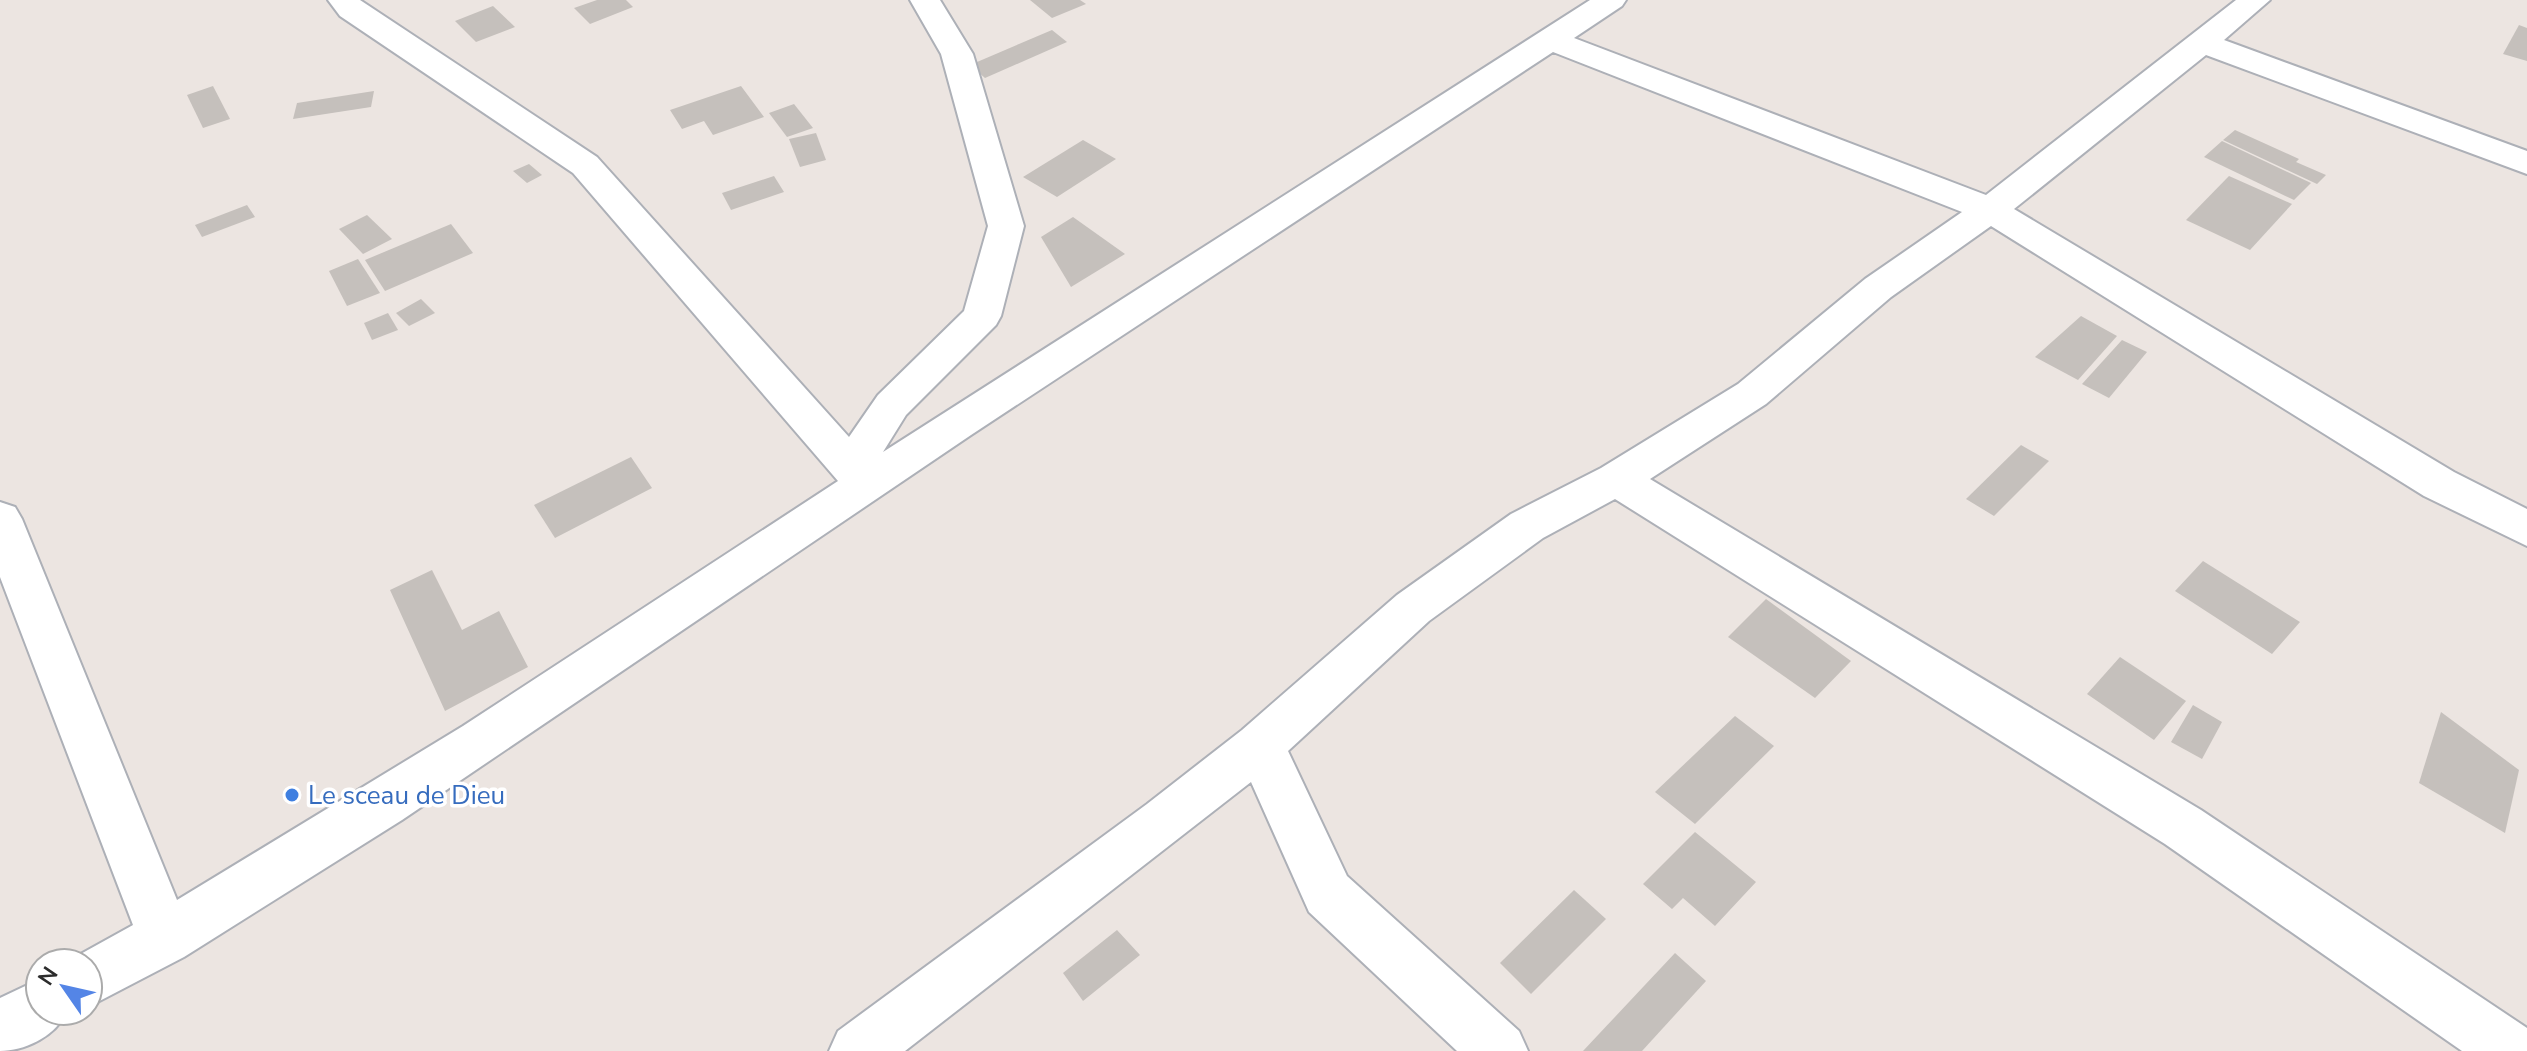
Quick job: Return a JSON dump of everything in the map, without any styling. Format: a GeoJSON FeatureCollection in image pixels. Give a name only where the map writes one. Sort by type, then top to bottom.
{"type":"FeatureCollection","features":[{"type":"Feature","properties":{"kind":"street"},"geometry":{"type":"LineString","coordinates":[[343,0],[351,9],[585,165],[858,476]]}},
{"type":"Feature","properties":{"kind":"street"},"geometry":{"type":"LineString","coordinates":[[858,476],[892,405],[982,316],[1006,226],[957,54],[925,0]]}},
{"type":"Feature","properties":{"kind":"street"},"geometry":{"type":"LineString","coordinates":[[104,971],[165,938],[457,758],[858,476],[1611,0]]}},
{"type":"Feature","properties":{"kind":"street"},"geometry":{"type":"LineString","coordinates":[[858,1051],[1165,821],[1260,745],[1413,608],[1527,526],[1616,479],[1752,394],[1878,288],[1990,210],[2255,0]]}},
{"type":"Feature","properties":{"kind":"street"},"geometry":{"type":"LineString","coordinates":[[1550,40],[1990,210],[2439,484],[2527,529]]}},
{"type":"Feature","properties":{"kind":"street"},"geometry":{"type":"LineString","coordinates":[[2203,43],[2527,163]]}},
{"type":"Feature","properties":{"kind":"street"},"geometry":{"type":"LineString","coordinates":[[1616,479],[2183,827],[2511,1051]]}},
{"type":"Feature","properties":{"kind":"street"},"geometry":{"type":"LineString","coordinates":[[0,519],[165,938]]}},
{"type":"Feature","properties":{"kind":"street"},"geometry":{"type":"LineString","coordinates":[[1260,745],[1328,894],[1499,1051]]}},
{"type":"Feature","properties":{"kind":"street"},"geometry":{"type":"LineString","coordinates":[[0,1029],[24,1016]]}},
{"type":"Feature","properties":{"kind":"building"},"geometry":{"type":"Polygon","coordinates":[[[597,0],[626,0],[633,7],[590,24],[574,8],[597,0]]]}},
{"type":"Feature","properties":{"kind":"building"},"geometry":{"type":"Polygon","coordinates":[[[1030,0],[1080,0],[1086,4],[1052,18],[1030,0]]]}},
{"type":"Feature","properties":{"kind":"building"},"geometry":{"type":"Polygon","coordinates":[[[493,6],[515,27],[476,42],[455,21],[493,6]]]}},
{"type":"Feature","properties":{"kind":"building"},"geometry":{"type":"Polygon","coordinates":[[[2519,25],[2527,28],[2527,61],[2503,54],[2519,25]]]}},
{"type":"Feature","properties":{"kind":"building"},"geometry":{"type":"Polygon","coordinates":[[[1052,30],[1067,42],[985,78],[970,65],[1052,30]]]}},
{"type":"Feature","properties":{"kind":"building"},"geometry":{"type":"Polygon","coordinates":[[[213,86],[230,119],[203,128],[187,95],[213,86]]]}},
{"type":"Feature","properties":{"kind":"building"},"geometry":{"type":"Polygon","coordinates":[[[741,86],[764,117],[713,135],[704,121],[682,129],[670,110],[741,86]]]}},
{"type":"Feature","properties":{"kind":"building"},"geometry":{"type":"Polygon","coordinates":[[[374,91],[371,107],[293,119],[297,103],[374,91]]]}},
{"type":"Feature","properties":{"kind":"building"},"geometry":{"type":"Polygon","coordinates":[[[794,104],[813,128],[787,137],[769,113],[794,104]]]}},
{"type":"Feature","properties":{"kind":"building"},"geometry":{"type":"Polygon","coordinates":[[[2235,130],[2326,175],[2317,184],[2223,140],[2235,130]]]}},
{"type":"Feature","properties":{"kind":"building"},"geometry":{"type":"Polygon","coordinates":[[[816,133],[826,160],[800,167],[789,139],[816,133]]]}},
{"type":"Feature","properties":{"kind":"building"},"geometry":{"type":"Polygon","coordinates":[[[1083,140],[1116,159],[1057,197],[1023,177],[1083,140]]]}},
{"type":"Feature","properties":{"kind":"building"},"geometry":{"type":"Polygon","coordinates":[[[2222,141],[2311,183],[2294,200],[2204,157],[2222,141]]]}},
{"type":"Feature","properties":{"kind":"building"},"geometry":{"type":"Polygon","coordinates":[[[529,164],[542,175],[527,183],[513,171],[529,164]]]}},
{"type":"Feature","properties":{"kind":"building"},"geometry":{"type":"Polygon","coordinates":[[[774,176],[784,192],[731,210],[722,193],[774,176]]]}},
{"type":"Feature","properties":{"kind":"building"},"geometry":{"type":"Polygon","coordinates":[[[2229,176],[2292,204],[2250,250],[2186,220],[2229,176]]]}},
{"type":"Feature","properties":{"kind":"building"},"geometry":{"type":"Polygon","coordinates":[[[247,205],[255,217],[202,237],[195,225],[247,205]]]}},
{"type":"Feature","properties":{"kind":"building"},"geometry":{"type":"Polygon","coordinates":[[[367,215],[392,239],[363,254],[339,229],[367,215]]]}},
{"type":"Feature","properties":{"kind":"building"},"geometry":{"type":"Polygon","coordinates":[[[1073,217],[1125,254],[1071,287],[1041,237],[1073,217]]]}},
{"type":"Feature","properties":{"kind":"building"},"geometry":{"type":"Polygon","coordinates":[[[451,224],[473,253],[385,291],[365,260],[451,224]]]}},
{"type":"Feature","properties":{"kind":"building"},"geometry":{"type":"Polygon","coordinates":[[[358,259],[380,293],[347,306],[329,271],[358,259]]]}},
{"type":"Feature","properties":{"kind":"building"},"geometry":{"type":"Polygon","coordinates":[[[421,299],[435,313],[409,326],[396,313],[421,299]]]}},
{"type":"Feature","properties":{"kind":"building"},"geometry":{"type":"Polygon","coordinates":[[[388,313],[398,330],[372,340],[364,323],[388,313]]]}},
{"type":"Feature","properties":{"kind":"building"},"geometry":{"type":"Polygon","coordinates":[[[2081,316],[2117,336],[2078,380],[2035,357],[2081,316]]]}},
{"type":"Feature","properties":{"kind":"building"},"geometry":{"type":"Polygon","coordinates":[[[2122,340],[2147,352],[2109,398],[2082,384],[2122,340]]]}},
{"type":"Feature","properties":{"kind":"building"},"geometry":{"type":"Polygon","coordinates":[[[2021,445],[2049,461],[1994,516],[1966,499],[2021,445]]]}},
{"type":"Feature","properties":{"kind":"building"},"geometry":{"type":"Polygon","coordinates":[[[631,457],[652,488],[555,538],[534,505],[631,457]]]}},
{"type":"Feature","properties":{"kind":"building"},"geometry":{"type":"Polygon","coordinates":[[[2203,561],[2300,622],[2272,654],[2175,591],[2203,561]]]}},
{"type":"Feature","properties":{"kind":"building"},"geometry":{"type":"Polygon","coordinates":[[[432,570],[462,630],[499,611],[528,667],[445,711],[390,590],[432,570]]]}},
{"type":"Feature","properties":{"kind":"building"},"geometry":{"type":"Polygon","coordinates":[[[1766,599],[1851,661],[1815,698],[1728,637],[1766,599]]]}},
{"type":"Feature","properties":{"kind":"building"},"geometry":{"type":"Polygon","coordinates":[[[2120,657],[2186,701],[2154,740],[2087,694],[2120,657]]]}},
{"type":"Feature","properties":{"kind":"building"},"geometry":{"type":"Polygon","coordinates":[[[2193,705],[2222,722],[2202,759],[2171,742],[2193,705]]]}},
{"type":"Feature","properties":{"kind":"building"},"geometry":{"type":"Polygon","coordinates":[[[2441,712],[2519,770],[2505,833],[2419,783],[2441,712]]]}},
{"type":"Feature","properties":{"kind":"building"},"geometry":{"type":"Polygon","coordinates":[[[1735,716],[1774,746],[1695,824],[1655,792],[1735,716]]]}},
{"type":"Feature","properties":{"kind":"building"},"geometry":{"type":"Polygon","coordinates":[[[1695,832],[1756,882],[1715,926],[1683,898],[1672,909],[1643,884],[1695,832]]]}},
{"type":"Feature","properties":{"kind":"building"},"geometry":{"type":"Polygon","coordinates":[[[1574,890],[1606,919],[1531,994],[1500,963],[1574,890]]]}},
{"type":"Feature","properties":{"kind":"building"},"geometry":{"type":"Polygon","coordinates":[[[1117,930],[1140,955],[1083,1001],[1063,973],[1117,930]]]}},
{"type":"Feature","properties":{"kind":"building"},"geometry":{"type":"Polygon","coordinates":[[[1675,953],[1706,981],[1642,1051],[1583,1051],[1675,953]]]}},
{"type":"Feature","properties":{"kind":"place","name":"Le sceau de Dieu"},"geometry":{"type":"Point","coordinates":[292,795]}}]}
